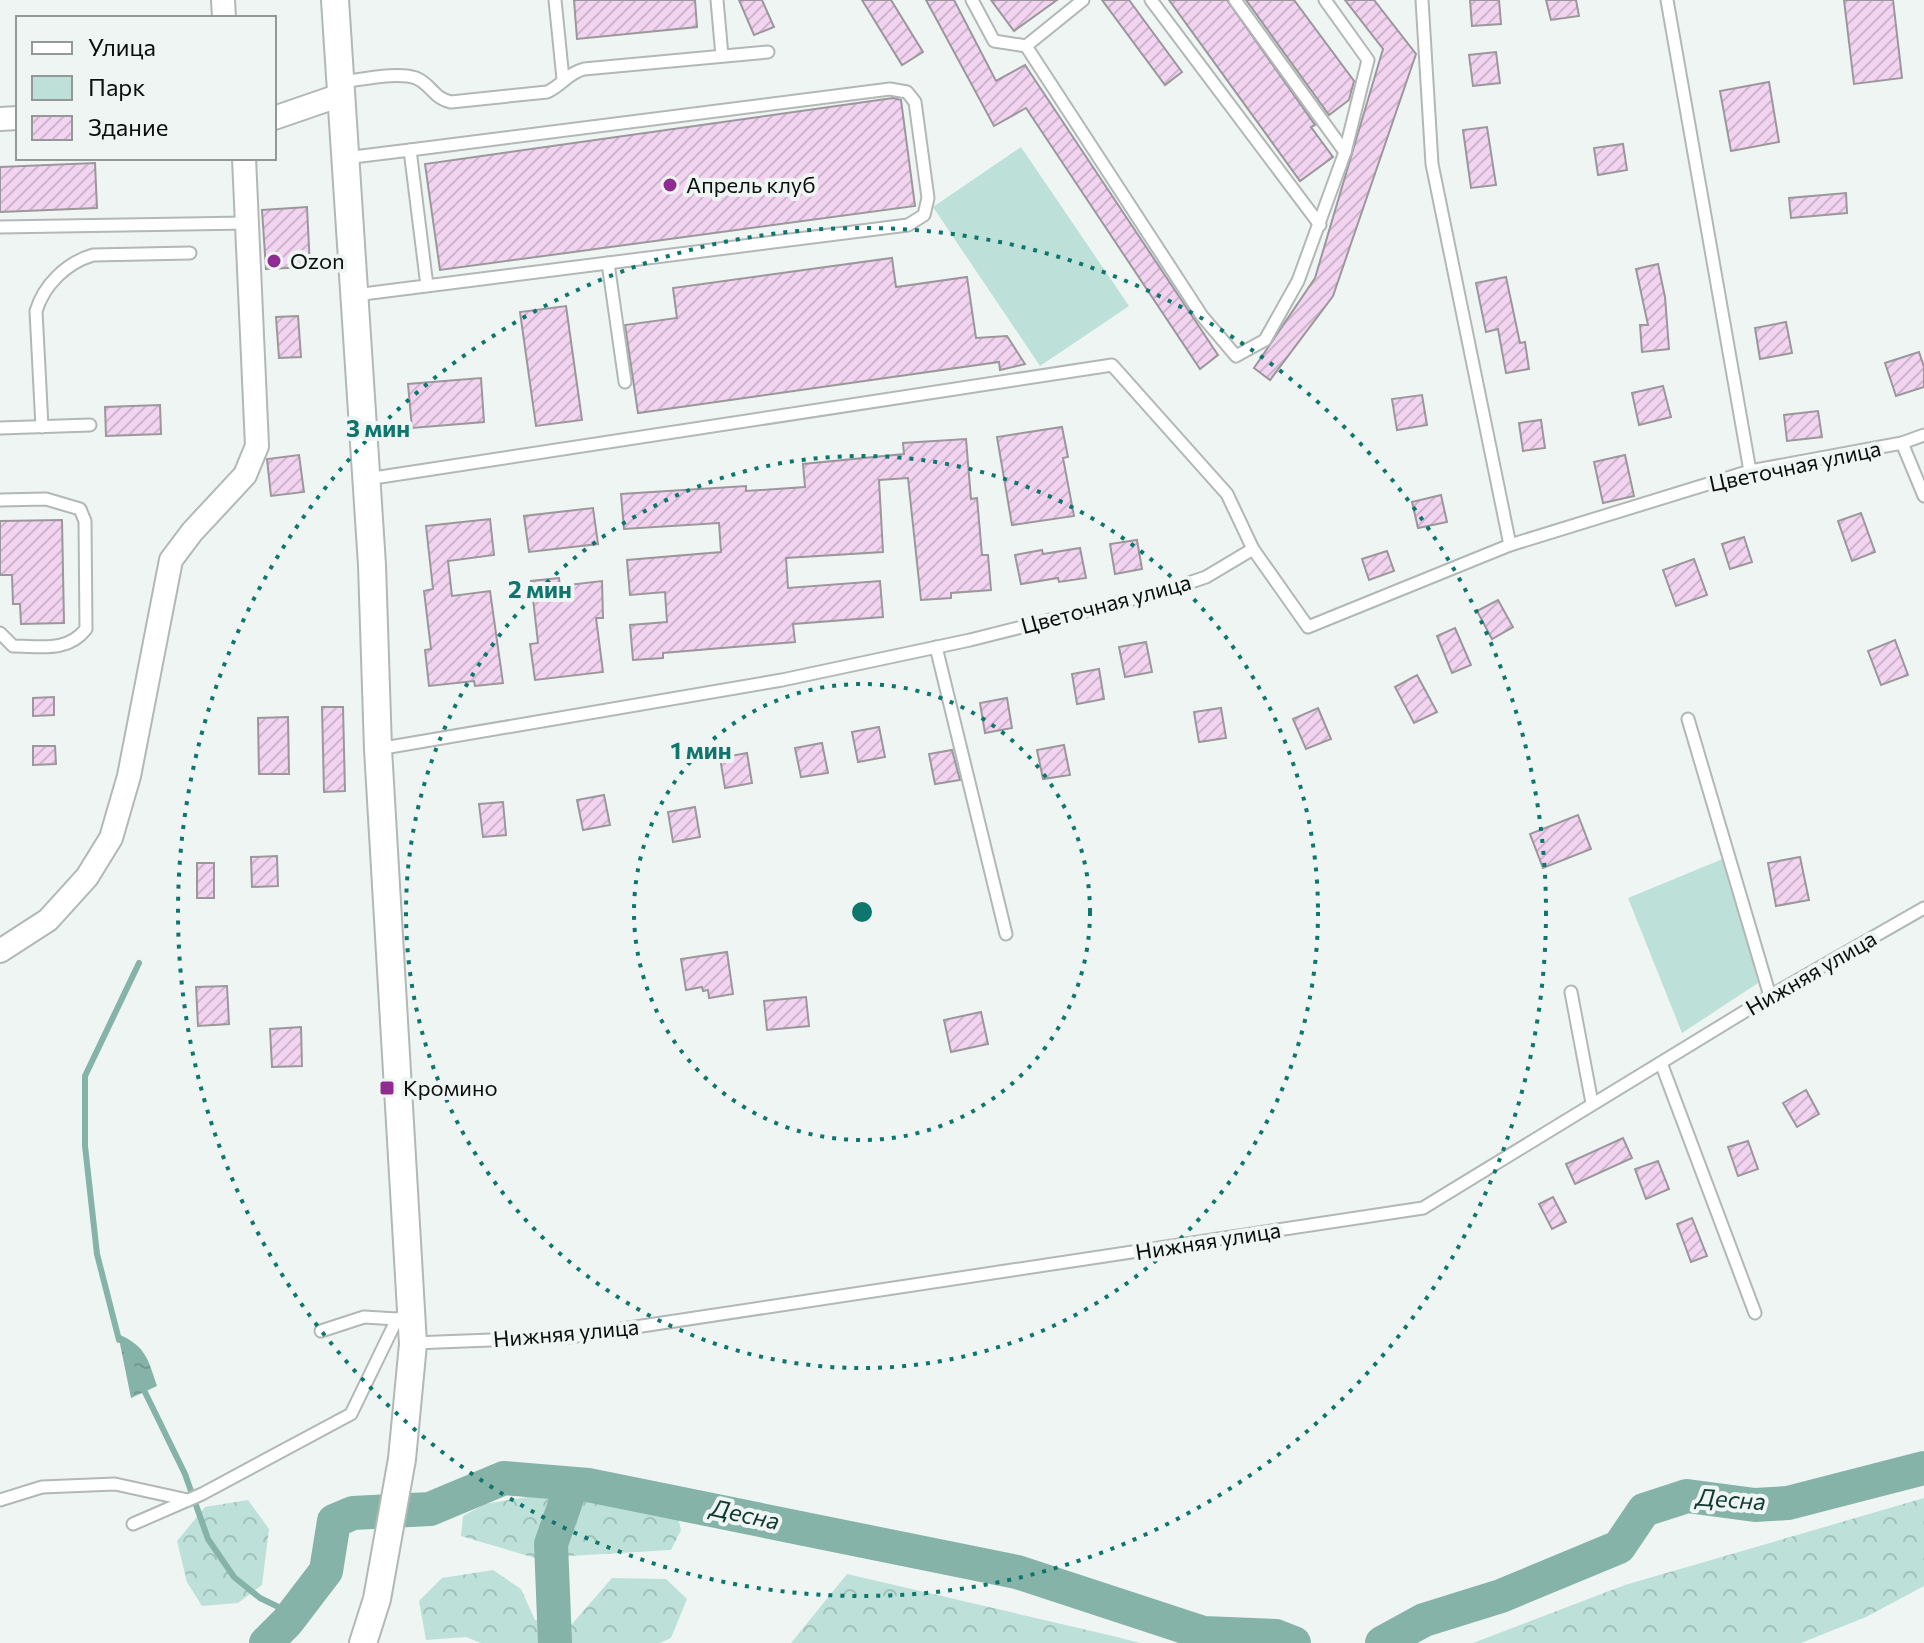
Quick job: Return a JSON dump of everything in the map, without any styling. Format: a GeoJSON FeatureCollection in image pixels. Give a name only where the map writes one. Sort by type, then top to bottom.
{"type":"FeatureCollection","features":[{"type":"Feature","properties":{"kind":"street"},"geometry":{"type":"LineString","coordinates":[[335,0],[372,565],[404,1317],[413,1344],[402,1459],[377,1599],[363,1643]]}},
{"type":"Feature","properties":{"kind":"street"},"geometry":{"type":"LineString","coordinates":[[276,117],[340,88]]}},
{"type":"Feature","properties":{"kind":"street"},"geometry":{"type":"LineString","coordinates":[[0,951],[48,920],[87,877],[111,838],[129,776],[171,560],[192,532],[245,475],[257,446],[244,160]]}},
{"type":"Feature","properties":{"kind":"lane"},"geometry":{"type":"LineString","coordinates":[[555,0],[563,79]]}},
{"type":"Feature","properties":{"kind":"lane"},"geometry":{"type":"LineString","coordinates":[[717,0],[722,56]]}},
{"type":"Feature","properties":{"kind":"lane"},"geometry":{"type":"LineString","coordinates":[[972,0],[994,41],[1026,46],[1083,0]]}},
{"type":"Feature","properties":{"kind":"lane"},"geometry":{"type":"LineString","coordinates":[[1151,0],[1320,225]]}},
{"type":"Feature","properties":{"kind":"lane"},"geometry":{"type":"LineString","coordinates":[[1235,0],[1345,152]]}},
{"type":"Feature","properties":{"kind":"lane"},"geometry":{"type":"LineString","coordinates":[[1026,46],[1202,316],[1236,356],[1265,340],[1298,281],[1345,152],[1368,60],[1325,0]]}},
{"type":"Feature","properties":{"kind":"lane"},"geometry":{"type":"LineString","coordinates":[[1422,0],[1432,164],[1510,545]]}},
{"type":"Feature","properties":{"kind":"lane"},"geometry":{"type":"LineString","coordinates":[[1667,0],[1750,471]]}},
{"type":"Feature","properties":{"kind":"lane"},"geometry":{"type":"LineString","coordinates":[[340,88],[411,77],[423,82],[438,98],[451,102],[547,92],[557,87],[563,79],[584,69],[768,52]]}},
{"type":"Feature","properties":{"kind":"lane"},"geometry":{"type":"LineString","coordinates":[[345,158],[890,89],[907,92],[915,102],[928,198],[924,215],[915,223],[354,295]]}},
{"type":"Feature","properties":{"kind":"lane"},"geometry":{"type":"LineString","coordinates":[[410,150],[427,286]]}},
{"type":"Feature","properties":{"kind":"lane"},"geometry":{"type":"LineString","coordinates":[[0,227],[247,223]]}},
{"type":"Feature","properties":{"kind":"lane"},"geometry":{"type":"LineString","coordinates":[[42,427],[36,311],[40,296],[58,275],[79,259],[93,255],[190,253]]}},
{"type":"Feature","properties":{"kind":"lane"},"geometry":{"type":"LineString","coordinates":[[608,263],[625,382]]}},
{"type":"Feature","properties":{"kind":"lane"},"geometry":{"type":"LineString","coordinates":[[366,479],[1112,365],[1227,494],[1253,549]]}},
{"type":"Feature","properties":{"kind":"lane"},"geometry":{"type":"LineString","coordinates":[[0,428],[90,425]]}},
{"type":"Feature","properties":{"kind":"lane"},"geometry":{"type":"LineString","coordinates":[[1902,443],[1924,435]]}},
{"type":"Feature","properties":{"kind":"lane","name":"Цветочная улица"},"geometry":{"type":"LineString","coordinates":[[378,749],[782,680],[936,647],[1165,591],[1206,577],[1253,549],[1308,627],[1510,545],[1750,471],[1902,443],[1924,496]]}},
{"type":"Feature","properties":{"kind":"lane"},"geometry":{"type":"LineString","coordinates":[[0,500],[46,499],[80,509],[85,521],[86,629],[77,641],[64,646],[13,646],[0,633]]}},
{"type":"Feature","properties":{"kind":"lane"},"geometry":{"type":"LineString","coordinates":[[936,647],[1006,934]]}},
{"type":"Feature","properties":{"kind":"lane"},"geometry":{"type":"LineString","coordinates":[[1688,719],[1770,996]]}},
{"type":"Feature","properties":{"kind":"lane","name":"Нижняя улица"},"geometry":{"type":"LineString","coordinates":[[413,1344],[569,1337],[1423,1208],[1770,996],[1924,908]]}},
{"type":"Feature","properties":{"kind":"lane"},"geometry":{"type":"LineString","coordinates":[[1571,992],[1592,1103]]}},
{"type":"Feature","properties":{"kind":"lane"},"geometry":{"type":"LineString","coordinates":[[1661,1063],[1755,1313]]}},
{"type":"Feature","properties":{"kind":"lane"},"geometry":{"type":"LineString","coordinates":[[133,1524],[202,1494],[351,1414],[404,1317],[364,1317],[321,1331]]}},
{"type":"Feature","properties":{"kind":"lane"},"geometry":{"type":"LineString","coordinates":[[0,1500],[42,1487],[115,1484],[188,1500]]}},
{"type":"Feature","properties":{"kind":"green space"},"geometry":{"type":"Polygon","coordinates":[[[1021,147],[1129,306],[1040,366],[933,207],[1021,147]]]}},
{"type":"Feature","properties":{"kind":"green space"},"geometry":{"type":"Polygon","coordinates":[[[1725,858],[1758,983],[1682,1033],[1628,898],[1725,858]]]}},
{"type":"Feature","properties":{"kind":"green space"},"geometry":{"type":"Polygon","coordinates":[[[594,1495],[676,1510],[681,1530],[671,1550],[535,1558],[461,1536],[463,1516],[485,1504],[527,1497],[594,1495]]]}},
{"type":"Feature","properties":{"kind":"green space"},"geometry":{"type":"Polygon","coordinates":[[[1924,1498],[1924,1586],[1866,1617],[1801,1643],[1473,1643],[1625,1585],[1924,1498]]]}},
{"type":"Feature","properties":{"kind":"green space"},"geometry":{"type":"Polygon","coordinates":[[[248,1500],[269,1529],[262,1585],[238,1603],[202,1606],[187,1582],[177,1541],[205,1507],[248,1500]]]}},
{"type":"Feature","properties":{"kind":"green space"},"geometry":{"type":"Polygon","coordinates":[[[493,1570],[521,1589],[535,1620],[572,1624],[612,1578],[666,1579],[687,1599],[671,1638],[660,1643],[481,1643],[466,1637],[426,1640],[419,1601],[442,1578],[493,1570]]]}},
{"type":"Feature","properties":{"kind":"green space"},"geometry":{"type":"Polygon","coordinates":[[[847,1574],[1113,1636],[1140,1643],[791,1643],[847,1574]]]}},
{"type":"Feature","properties":{"kind":"water"},"geometry":{"type":"Polygon","coordinates":[[[118,1334],[135,1343],[145,1354],[157,1386],[131,1398],[118,1334]]]}},
{"type":"Feature","properties":{"kind":"building"},"geometry":{"type":"Polygon","coordinates":[[[574,0],[695,0],[697,27],[577,39],[574,0]]]}},
{"type":"Feature","properties":{"kind":"building"},"geometry":{"type":"Polygon","coordinates":[[[739,0],[762,0],[774,27],[754,35],[739,0]]]}},
{"type":"Feature","properties":{"kind":"building"},"geometry":{"type":"Polygon","coordinates":[[[862,0],[891,0],[923,52],[902,65],[862,0]]]}},
{"type":"Feature","properties":{"kind":"building"},"geometry":{"type":"Polygon","coordinates":[[[926,0],[954,0],[996,81],[1025,65],[1218,355],[1200,369],[1026,108],[994,126],[926,0]]]}},
{"type":"Feature","properties":{"kind":"building"},"geometry":{"type":"Polygon","coordinates":[[[991,0],[1057,0],[1014,31],[991,0]]]}},
{"type":"Feature","properties":{"kind":"building"},"geometry":{"type":"Polygon","coordinates":[[[1102,0],[1129,0],[1182,72],[1165,85],[1102,0]]]}},
{"type":"Feature","properties":{"kind":"building"},"geometry":{"type":"Polygon","coordinates":[[[1169,0],[1227,0],[1315,125],[1311,127],[1333,157],[1300,181],[1169,0]]]}},
{"type":"Feature","properties":{"kind":"building"},"geometry":{"type":"Polygon","coordinates":[[[1246,0],[1294,0],[1354,81],[1349,100],[1329,115],[1246,0]]]}},
{"type":"Feature","properties":{"kind":"building"},"geometry":{"type":"Polygon","coordinates":[[[1345,0],[1374,0],[1416,54],[1333,296],[1270,380],[1254,368],[1315,278],[1383,49],[1345,0]]]}},
{"type":"Feature","properties":{"kind":"building"},"geometry":{"type":"Polygon","coordinates":[[[1470,0],[1499,0],[1501,24],[1472,26],[1470,0]]]}},
{"type":"Feature","properties":{"kind":"building"},"geometry":{"type":"Polygon","coordinates":[[[1546,0],[1576,0],[1579,16],[1551,20],[1546,0]]]}},
{"type":"Feature","properties":{"kind":"building"},"geometry":{"type":"Polygon","coordinates":[[[1844,0],[1893,0],[1902,78],[1854,84],[1844,0]]]}},
{"type":"Feature","properties":{"kind":"building"},"geometry":{"type":"Polygon","coordinates":[[[1496,52],[1500,83],[1473,86],[1469,55],[1496,52]]]}},
{"type":"Feature","properties":{"kind":"building"},"geometry":{"type":"Polygon","coordinates":[[[1769,82],[1779,142],[1731,151],[1720,91],[1769,82]]]}},
{"type":"Feature","properties":{"kind":"building","name":"Апрель клуб"},"geometry":{"type":"Polygon","coordinates":[[[893,98],[901,100],[915,206],[440,270],[425,164],[893,98]]]}},
{"type":"Feature","properties":{"kind":"building"},"geometry":{"type":"Polygon","coordinates":[[[1487,127],[1496,185],[1471,188],[1463,130],[1487,127]]]}},
{"type":"Feature","properties":{"kind":"building"},"geometry":{"type":"Polygon","coordinates":[[[1623,144],[1627,170],[1598,175],[1594,148],[1623,144]]]}},
{"type":"Feature","properties":{"kind":"building"},"geometry":{"type":"Polygon","coordinates":[[[95,163],[97,208],[0,212],[0,167],[95,163]]]}},
{"type":"Feature","properties":{"kind":"building"},"geometry":{"type":"Polygon","coordinates":[[[1846,193],[1847,213],[1791,218],[1789,198],[1846,193]]]}},
{"type":"Feature","properties":{"kind":"building"},"geometry":{"type":"Polygon","coordinates":[[[307,207],[310,267],[266,269],[262,210],[307,207]]]}},
{"type":"Feature","properties":{"kind":"building"},"geometry":{"type":"Polygon","coordinates":[[[892,258],[896,287],[967,277],[976,338],[1007,336],[1025,364],[1000,370],[999,362],[638,413],[625,325],[677,318],[673,288],[892,258]]]}},
{"type":"Feature","properties":{"kind":"building"},"geometry":{"type":"Polygon","coordinates":[[[1658,264],[1665,297],[1669,349],[1642,352],[1640,325],[1648,325],[1636,269],[1658,264]]]}},
{"type":"Feature","properties":{"kind":"building"},"geometry":{"type":"Polygon","coordinates":[[[1506,277],[1520,343],[1525,342],[1529,369],[1506,373],[1498,329],[1486,332],[1476,283],[1506,277]]]}},
{"type":"Feature","properties":{"kind":"building"},"geometry":{"type":"Polygon","coordinates":[[[566,306],[582,420],[536,426],[520,312],[566,306]]]}},
{"type":"Feature","properties":{"kind":"building"},"geometry":{"type":"Polygon","coordinates":[[[298,316],[301,357],[279,358],[276,317],[298,316]]]}},
{"type":"Feature","properties":{"kind":"building"},"geometry":{"type":"Polygon","coordinates":[[[1786,322],[1792,353],[1760,359],[1755,328],[1786,322]]]}},
{"type":"Feature","properties":{"kind":"building"},"geometry":{"type":"Polygon","coordinates":[[[1919,352],[1924,367],[1924,387],[1896,396],[1885,363],[1919,352]]]}},
{"type":"Feature","properties":{"kind":"building"},"geometry":{"type":"Polygon","coordinates":[[[481,378],[484,422],[412,428],[408,384],[481,378]]]}},
{"type":"Feature","properties":{"kind":"building"},"geometry":{"type":"Polygon","coordinates":[[[1663,386],[1671,417],[1639,425],[1632,393],[1663,386]]]}},
{"type":"Feature","properties":{"kind":"building"},"geometry":{"type":"Polygon","coordinates":[[[1422,395],[1427,425],[1397,430],[1392,399],[1422,395]]]}},
{"type":"Feature","properties":{"kind":"building"},"geometry":{"type":"Polygon","coordinates":[[[160,405],[161,434],[106,436],[105,407],[160,405]]]}},
{"type":"Feature","properties":{"kind":"building"},"geometry":{"type":"Polygon","coordinates":[[[1818,411],[1822,437],[1787,441],[1784,415],[1818,411]]]}},
{"type":"Feature","properties":{"kind":"building"},"geometry":{"type":"Polygon","coordinates":[[[1541,420],[1545,448],[1523,451],[1519,423],[1541,420]]]}},
{"type":"Feature","properties":{"kind":"building"},"geometry":{"type":"Polygon","coordinates":[[[1062,427],[1068,457],[1063,458],[1074,516],[1012,525],[997,437],[1062,427]]]}},
{"type":"Feature","properties":{"kind":"building"},"geometry":{"type":"Polygon","coordinates":[[[966,439],[971,499],[977,498],[982,555],[988,555],[991,590],[951,593],[951,598],[921,600],[908,478],[879,480],[883,552],[786,558],[788,588],[880,581],[883,617],[793,624],[795,642],[663,653],[663,658],[633,660],[630,625],[667,622],[665,592],[630,595],[627,560],[721,552],[719,523],[624,529],[621,494],[746,486],[746,491],[805,487],[803,464],[904,454],[903,443],[966,439]]]}},
{"type":"Feature","properties":{"kind":"building"},"geometry":{"type":"Polygon","coordinates":[[[299,455],[304,492],[271,496],[267,459],[299,455]]]}},
{"type":"Feature","properties":{"kind":"building"},"geometry":{"type":"Polygon","coordinates":[[[1625,455],[1634,496],[1603,503],[1594,462],[1625,455]]]}},
{"type":"Feature","properties":{"kind":"building"},"geometry":{"type":"Polygon","coordinates":[[[1441,495],[1447,522],[1418,528],[1412,502],[1441,495]]]}},
{"type":"Feature","properties":{"kind":"building"},"geometry":{"type":"Polygon","coordinates":[[[593,508],[598,544],[529,552],[524,516],[593,508]]]}},
{"type":"Feature","properties":{"kind":"building"},"geometry":{"type":"Polygon","coordinates":[[[1861,513],[1875,552],[1852,561],[1838,521],[1861,513]]]}},
{"type":"Feature","properties":{"kind":"building"},"geometry":{"type":"Polygon","coordinates":[[[490,519],[494,555],[448,561],[452,596],[490,591],[503,683],[475,686],[474,681],[429,686],[425,650],[431,649],[424,591],[433,589],[426,526],[490,519]]]}},
{"type":"Feature","properties":{"kind":"building"},"geometry":{"type":"Polygon","coordinates":[[[62,520],[64,623],[21,624],[20,604],[13,604],[12,575],[0,575],[0,521],[62,520]]]}},
{"type":"Feature","properties":{"kind":"building"},"geometry":{"type":"Polygon","coordinates":[[[1744,537],[1752,562],[1730,569],[1722,544],[1744,537]]]}},
{"type":"Feature","properties":{"kind":"building"},"geometry":{"type":"Polygon","coordinates":[[[1137,540],[1142,569],[1115,574],[1110,544],[1137,540]]]}},
{"type":"Feature","properties":{"kind":"building"},"geometry":{"type":"Polygon","coordinates":[[[1080,548],[1086,578],[1059,582],[1058,578],[1021,584],[1015,555],[1080,548]]]}},
{"type":"Feature","properties":{"kind":"building"},"geometry":{"type":"Polygon","coordinates":[[[1387,551],[1394,571],[1369,580],[1362,559],[1387,551]]]}},
{"type":"Feature","properties":{"kind":"building"},"geometry":{"type":"Polygon","coordinates":[[[1694,559],[1707,595],[1676,606],[1663,570],[1694,559]]]}},
{"type":"Feature","properties":{"kind":"building"},"geometry":{"type":"Polygon","coordinates":[[[559,578],[560,586],[602,581],[603,618],[596,618],[603,672],[535,680],[530,644],[538,643],[531,581],[559,578]]]}},
{"type":"Feature","properties":{"kind":"building"},"geometry":{"type":"Polygon","coordinates":[[[1498,600],[1513,627],[1492,639],[1477,611],[1498,600]]]}},
{"type":"Feature","properties":{"kind":"building"},"geometry":{"type":"Polygon","coordinates":[[[1455,628],[1471,665],[1452,673],[1437,636],[1455,628]]]}},
{"type":"Feature","properties":{"kind":"building"},"geometry":{"type":"Polygon","coordinates":[[[1895,640],[1908,675],[1881,685],[1868,651],[1895,640]]]}},
{"type":"Feature","properties":{"kind":"building"},"geometry":{"type":"Polygon","coordinates":[[[1146,642],[1152,672],[1125,677],[1119,647],[1146,642]]]}},
{"type":"Feature","properties":{"kind":"building"},"geometry":{"type":"Polygon","coordinates":[[[1099,669],[1104,699],[1077,704],[1072,674],[1099,669]]]}},
{"type":"Feature","properties":{"kind":"building"},"geometry":{"type":"Polygon","coordinates":[[[1417,675],[1437,712],[1414,723],[1395,687],[1417,675]]]}},
{"type":"Feature","properties":{"kind":"building"},"geometry":{"type":"Polygon","coordinates":[[[54,697],[54,715],[33,716],[33,698],[54,697]]]}},
{"type":"Feature","properties":{"kind":"building"},"geometry":{"type":"Polygon","coordinates":[[[1007,698],[1012,728],[985,733],[980,703],[1007,698]]]}},
{"type":"Feature","properties":{"kind":"building"},"geometry":{"type":"Polygon","coordinates":[[[322,707],[343,707],[345,791],[324,792],[322,707]]]}},
{"type":"Feature","properties":{"kind":"building"},"geometry":{"type":"Polygon","coordinates":[[[1221,708],[1226,738],[1199,742],[1194,712],[1221,708]]]}},
{"type":"Feature","properties":{"kind":"building"},"geometry":{"type":"Polygon","coordinates":[[[1318,708],[1331,739],[1306,749],[1293,719],[1318,708]]]}},
{"type":"Feature","properties":{"kind":"building"},"geometry":{"type":"Polygon","coordinates":[[[288,717],[289,774],[259,774],[258,718],[288,717]]]}},
{"type":"Feature","properties":{"kind":"building"},"geometry":{"type":"Polygon","coordinates":[[[879,727],[885,757],[858,762],[852,732],[879,727]]]}},
{"type":"Feature","properties":{"kind":"building"},"geometry":{"type":"Polygon","coordinates":[[[822,743],[828,773],[801,777],[795,748],[822,743]]]}},
{"type":"Feature","properties":{"kind":"building"},"geometry":{"type":"Polygon","coordinates":[[[1064,745],[1070,775],[1043,779],[1037,750],[1064,745]]]}},
{"type":"Feature","properties":{"kind":"building"},"geometry":{"type":"Polygon","coordinates":[[[33,746],[55,746],[56,764],[33,765],[33,746]]]}},
{"type":"Feature","properties":{"kind":"building"},"geometry":{"type":"Polygon","coordinates":[[[952,750],[960,780],[935,784],[929,754],[952,750]]]}},
{"type":"Feature","properties":{"kind":"building"},"geometry":{"type":"Polygon","coordinates":[[[747,753],[752,783],[725,788],[720,758],[747,753]]]}},
{"type":"Feature","properties":{"kind":"building"},"geometry":{"type":"Polygon","coordinates":[[[604,795],[610,825],[583,830],[577,800],[604,795]]]}},
{"type":"Feature","properties":{"kind":"building"},"geometry":{"type":"Polygon","coordinates":[[[503,802],[506,835],[483,837],[479,804],[503,802]]]}},
{"type":"Feature","properties":{"kind":"building"},"geometry":{"type":"Polygon","coordinates":[[[695,807],[700,837],[673,842],[668,812],[695,807]]]}},
{"type":"Feature","properties":{"kind":"building"},"geometry":{"type":"Polygon","coordinates":[[[1578,815],[1591,849],[1543,868],[1530,834],[1578,815]]]}},
{"type":"Feature","properties":{"kind":"building"},"geometry":{"type":"Polygon","coordinates":[[[277,856],[278,886],[252,887],[251,857],[277,856]]]}},
{"type":"Feature","properties":{"kind":"building"},"geometry":{"type":"Polygon","coordinates":[[[1800,857],[1809,900],[1776,906],[1768,863],[1800,857]]]}},
{"type":"Feature","properties":{"kind":"building"},"geometry":{"type":"Polygon","coordinates":[[[197,863],[214,863],[214,898],[197,898],[197,863]]]}},
{"type":"Feature","properties":{"kind":"building"},"geometry":{"type":"Polygon","coordinates":[[[727,952],[733,994],[709,998],[708,990],[703,991],[702,987],[686,990],[681,959],[727,952]]]}},
{"type":"Feature","properties":{"kind":"building"},"geometry":{"type":"Polygon","coordinates":[[[227,986],[229,1024],[198,1026],[196,987],[227,986]]]}},
{"type":"Feature","properties":{"kind":"building"},"geometry":{"type":"Polygon","coordinates":[[[806,997],[809,1026],[767,1030],[764,1001],[806,997]]]}},
{"type":"Feature","properties":{"kind":"building"},"geometry":{"type":"Polygon","coordinates":[[[981,1012],[988,1044],[951,1052],[944,1020],[981,1012]]]}},
{"type":"Feature","properties":{"kind":"building"},"geometry":{"type":"Polygon","coordinates":[[[301,1027],[302,1066],[272,1067],[270,1029],[301,1027]]]}},
{"type":"Feature","properties":{"kind":"building"},"geometry":{"type":"Polygon","coordinates":[[[1806,1090],[1819,1114],[1797,1127],[1783,1103],[1806,1090]]]}},
{"type":"Feature","properties":{"kind":"building"},"geometry":{"type":"Polygon","coordinates":[[[1623,1138],[1632,1158],[1575,1184],[1566,1164],[1623,1138]]]}},
{"type":"Feature","properties":{"kind":"building"},"geometry":{"type":"Polygon","coordinates":[[[1748,1141],[1758,1169],[1738,1176],[1728,1147],[1748,1141]]]}},
{"type":"Feature","properties":{"kind":"building"},"geometry":{"type":"Polygon","coordinates":[[[1658,1161],[1669,1189],[1646,1199],[1635,1169],[1658,1161]]]}},
{"type":"Feature","properties":{"kind":"building"},"geometry":{"type":"Polygon","coordinates":[[[1553,1197],[1566,1222],[1552,1229],[1539,1204],[1553,1197]]]}},
{"type":"Feature","properties":{"kind":"building"},"geometry":{"type":"Polygon","coordinates":[[[1692,1218],[1707,1256],[1691,1262],[1677,1224],[1692,1218]]]}},
{"type":"Feature","properties":{"kind":"waterway"},"geometry":{"type":"LineString","coordinates":[[119,1340],[97,1254],[85,1146],[85,1076],[139,963]]}},
{"type":"Feature","properties":{"kind":"waterway"},"geometry":{"type":"LineString","coordinates":[[142,1386],[185,1474],[208,1539],[234,1577],[260,1598],[293,1614]]}},
{"type":"Feature","properties":{"kind":"waterway","name":"Десна"},"geometry":{"type":"LineString","coordinates":[[1382,1643],[1424,1620],[1501,1596],[1619,1547],[1644,1510],[1687,1496],[1755,1505],[1788,1503],[1924,1468]]}},
{"type":"Feature","properties":{"kind":"waterway","name":"Десна"},"geometry":{"type":"LineString","coordinates":[[266,1643],[287,1622],[326,1571],[334,1521],[353,1513],[430,1509],[504,1478],[588,1485],[1017,1572],[1203,1633],[1276,1636],[1294,1643]]}},
{"type":"Feature","properties":{"kind":"waterway"},"geometry":{"type":"LineString","coordinates":[[555,1643],[551,1544],[572,1484]]}},
{"type":"Feature","properties":{"kind":"place","name":"Апрель клуб"},"geometry":{"type":"Point","coordinates":[670,185]}},
{"type":"Feature","properties":{"kind":"place","name":"Ozon"},"geometry":{"type":"Point","coordinates":[274,261]}},
{"type":"Feature","properties":{"kind":"place","name":"Кромино"},"geometry":{"type":"Point","coordinates":[387,1088]}}]}
